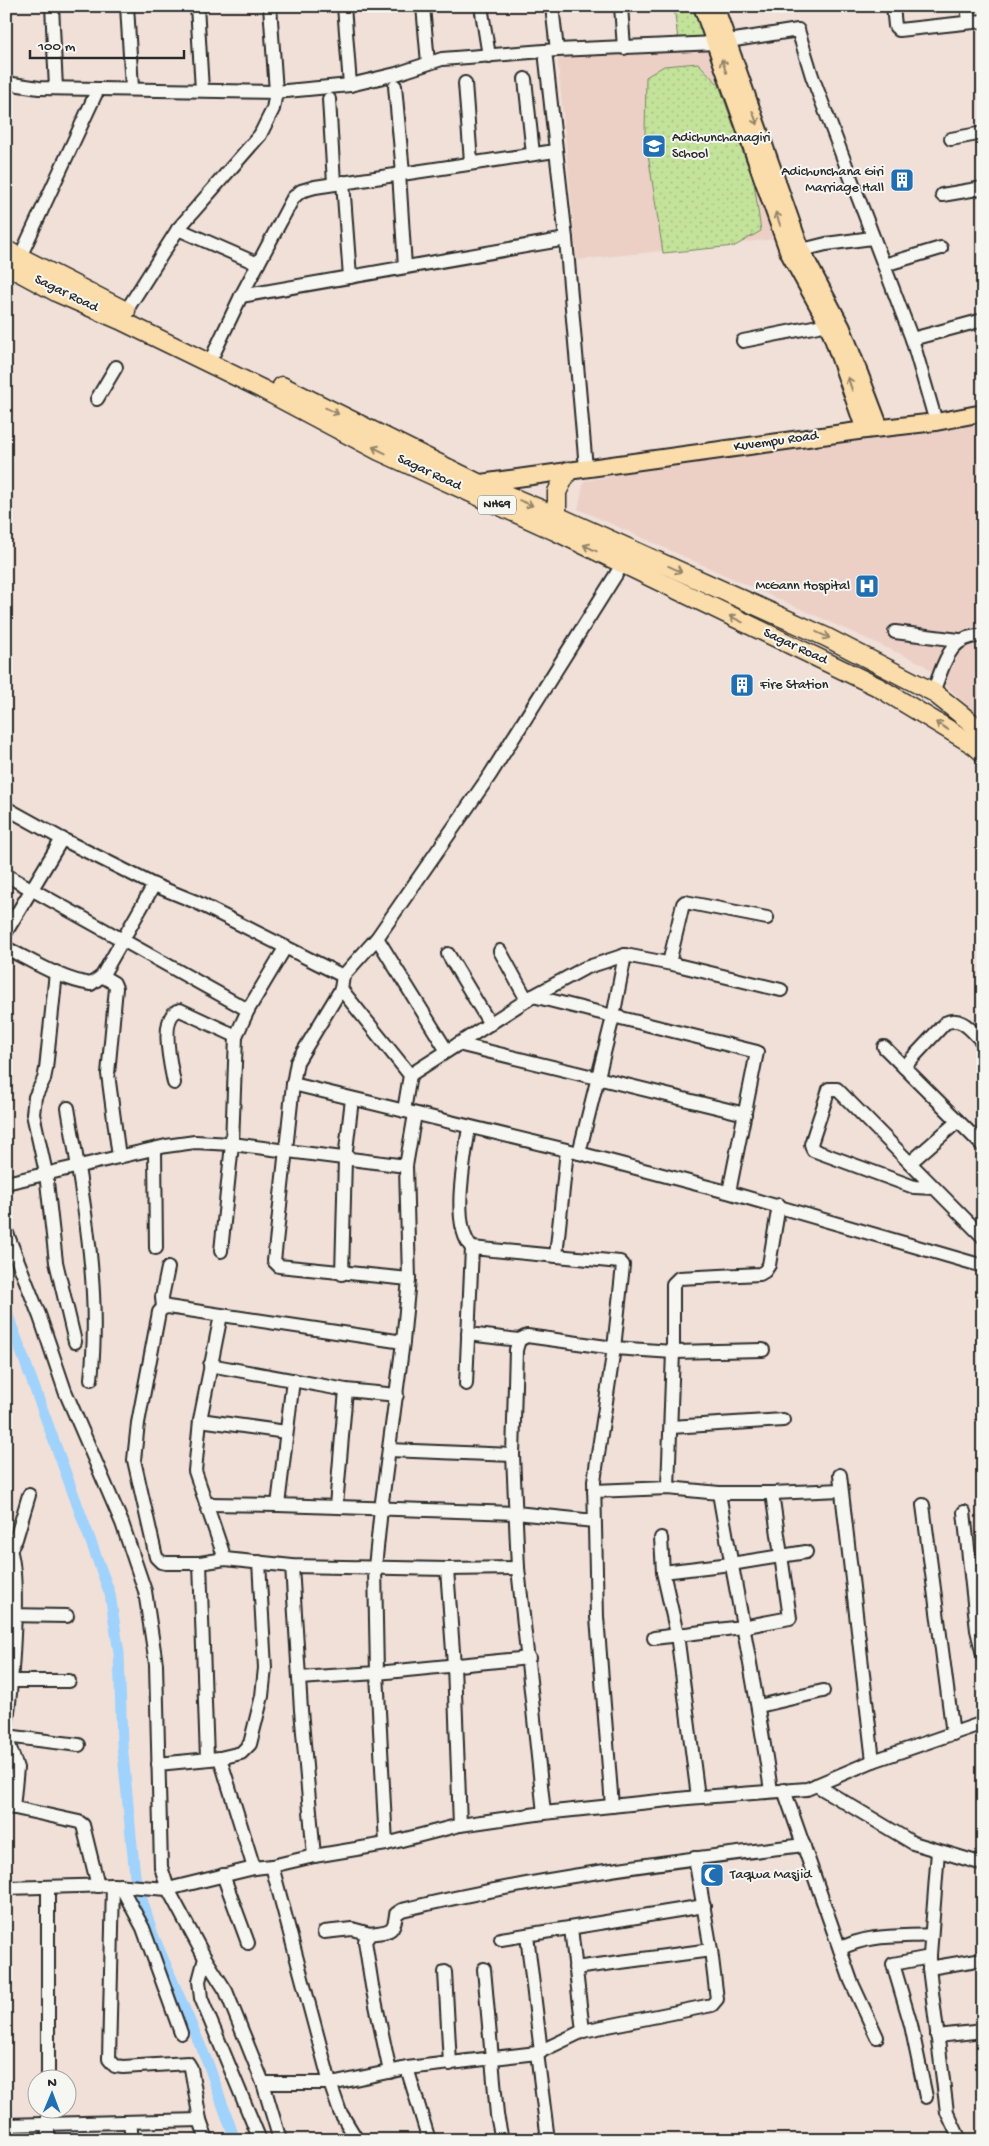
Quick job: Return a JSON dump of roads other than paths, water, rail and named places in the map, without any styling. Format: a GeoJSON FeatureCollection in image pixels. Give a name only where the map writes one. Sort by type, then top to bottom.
{"type":"FeatureCollection","features":[{"type":"Feature","properties":{"kind":"highway","name":"Sagar Road"},"geometry":{"type":"LineString","coordinates":[[11,257],[214,353],[478,483],[557,516],[627,557],[878,687],[983,753]]}},
{"type":"Feature","properties":{"kind":"highway","name":"Sagar Road"},"geometry":{"type":"LineString","coordinates":[[11,257],[58,293],[120,320],[253,384],[379,451],[460,488],[826,637],[933,692],[983,732]]}},
{"type":"Feature","properties":{"kind":"highway"},"geometry":{"type":"LineString","coordinates":[[557,516],[557,492],[577,469]]}},
{"type":"Feature","properties":{"kind":"main road"},"geometry":{"type":"LineString","coordinates":[[702,6],[722,42]]}},
{"type":"Feature","properties":{"kind":"main road"},"geometry":{"type":"LineString","coordinates":[[715,6],[722,42],[795,252],[873,429]]}},
{"type":"Feature","properties":{"kind":"main road"},"geometry":{"type":"LineString","coordinates":[[795,252],[842,328],[873,429]]}},
{"type":"Feature","properties":{"kind":"main road","name":"Kuvempu Road"},"geometry":{"type":"LineString","coordinates":[[460,488],[478,483],[577,469],[936,422],[983,412]]}},
{"type":"Feature","properties":{"kind":"street"},"geometry":{"type":"LineString","coordinates":[[52,6],[56,88]]}},
{"type":"Feature","properties":{"kind":"street"},"geometry":{"type":"LineString","coordinates":[[127,6],[132,88]]}},
{"type":"Feature","properties":{"kind":"street"},"geometry":{"type":"LineString","coordinates":[[196,6],[202,90]]}},
{"type":"Feature","properties":{"kind":"street"},"geometry":{"type":"LineString","coordinates":[[126,311],[178,229],[260,135],[272,109],[276,92],[270,6]]}},
{"type":"Feature","properties":{"kind":"street"},"geometry":{"type":"LineString","coordinates":[[344,6],[350,85]]}},
{"type":"Feature","properties":{"kind":"street"},"geometry":{"type":"LineString","coordinates":[[423,6],[428,62]]}},
{"type":"Feature","properties":{"kind":"street"},"geometry":{"type":"LineString","coordinates":[[481,6],[489,56]]}},
{"type":"Feature","properties":{"kind":"street"},"geometry":{"type":"LineString","coordinates":[[552,6],[551,51],[556,151],[566,239],[577,469]]}},
{"type":"Feature","properties":{"kind":"street"},"geometry":{"type":"LineString","coordinates":[[621,6],[624,48]]}},
{"type":"Feature","properties":{"kind":"street"},"geometry":{"type":"LineString","coordinates":[[893,6],[895,26],[899,30],[983,21]]}},
{"type":"Feature","properties":{"kind":"street"},"geometry":{"type":"LineString","coordinates":[[967,6],[969,22]]}},
{"type":"Feature","properties":{"kind":"street"},"geometry":{"type":"LineString","coordinates":[[6,83],[56,88],[276,92],[350,85],[396,74],[442,59],[722,42],[798,30],[812,76],[912,339],[936,422]]}},
{"type":"Feature","properties":{"kind":"street"},"geometry":{"type":"LineString","coordinates":[[525,78],[533,154]]}},
{"type":"Feature","properties":{"kind":"street"},"geometry":{"type":"LineString","coordinates":[[465,83],[471,162]]}},
{"type":"Feature","properties":{"kind":"street"},"geometry":{"type":"LineString","coordinates":[[395,86],[405,267]]}},
{"type":"Feature","properties":{"kind":"street"},"geometry":{"type":"LineString","coordinates":[[11,257],[98,89]]}},
{"type":"Feature","properties":{"kind":"street"},"geometry":{"type":"LineString","coordinates":[[328,98],[350,277]]}},
{"type":"Feature","properties":{"kind":"street"},"geometry":{"type":"LineString","coordinates":[[951,139],[983,133]]}},
{"type":"Feature","properties":{"kind":"street"},"geometry":{"type":"LineString","coordinates":[[214,353],[241,296],[293,198],[301,191],[471,162],[556,151]]}},
{"type":"Feature","properties":{"kind":"street"},"geometry":{"type":"LineString","coordinates":[[942,195],[983,188]]}},
{"type":"Feature","properties":{"kind":"street"},"geometry":{"type":"LineString","coordinates":[[178,229],[258,264]]}},
{"type":"Feature","properties":{"kind":"street"},"geometry":{"type":"LineString","coordinates":[[795,252],[826,244],[872,238]]}},
{"type":"Feature","properties":{"kind":"street"},"geometry":{"type":"LineString","coordinates":[[241,296],[566,239]]}},
{"type":"Feature","properties":{"kind":"street"},"geometry":{"type":"LineString","coordinates":[[884,264],[941,248]]}},
{"type":"Feature","properties":{"kind":"street"},"geometry":{"type":"LineString","coordinates":[[912,339],[983,320]]}},
{"type":"Feature","properties":{"kind":"street"},"geometry":{"type":"LineString","coordinates":[[743,341],[828,324]]}},
{"type":"Feature","properties":{"kind":"street"},"geometry":{"type":"LineString","coordinates":[[97,399],[116,367]]}},
{"type":"Feature","properties":{"kind":"street"},"geometry":{"type":"LineString","coordinates":[[409,1279],[342,1274],[279,1266],[274,1262],[297,1062],[342,983],[377,938],[490,775],[627,557]]}},
{"type":"Feature","properties":{"kind":"street"},"geometry":{"type":"LineString","coordinates":[[895,632],[959,640],[970,636],[983,636]]}},
{"type":"Feature","properties":{"kind":"street"},"geometry":{"type":"LineString","coordinates":[[933,692],[950,651],[959,640]]}},
{"type":"Feature","properties":{"kind":"street"},"geometry":{"type":"LineString","coordinates":[[6,808],[62,839],[154,885],[196,902],[285,948],[342,983],[410,1075],[410,1112],[406,1166],[409,1279],[397,1395],[375,1567],[377,1673],[386,1844]]}},
{"type":"Feature","properties":{"kind":"street"},"geometry":{"type":"LineString","coordinates":[[6,932],[62,839]]}},
{"type":"Feature","properties":{"kind":"street"},"geometry":{"type":"LineString","coordinates":[[6,875],[248,1010]]}},
{"type":"Feature","properties":{"kind":"street"},"geometry":{"type":"LineString","coordinates":[[6,948],[56,972],[91,984],[102,976],[154,885]]}},
{"type":"Feature","properties":{"kind":"street"},"geometry":{"type":"LineString","coordinates":[[669,963],[685,902],[767,918]]}},
{"type":"Feature","properties":{"kind":"street"},"geometry":{"type":"LineString","coordinates":[[377,938],[453,1047],[598,1077],[745,1114]]}},
{"type":"Feature","properties":{"kind":"street"},"geometry":{"type":"LineString","coordinates":[[221,1251],[232,1144],[236,1036],[248,1010],[285,948]]}},
{"type":"Feature","properties":{"kind":"street"},"geometry":{"type":"LineString","coordinates":[[500,950],[530,998],[755,1051],[757,1054],[728,1192]]}},
{"type":"Feature","properties":{"kind":"street"},"geometry":{"type":"LineString","coordinates":[[448,954],[490,1024]]}},
{"type":"Feature","properties":{"kind":"street"},"geometry":{"type":"LineString","coordinates":[[556,1256],[573,1152],[598,1077],[626,955]]}},
{"type":"Feature","properties":{"kind":"street"},"geometry":{"type":"LineString","coordinates":[[410,1075],[530,998],[585,968],[626,955],[669,963],[781,990]]}},
{"type":"Feature","properties":{"kind":"street"},"geometry":{"type":"LineString","coordinates":[[56,972],[46,1068],[44,1079],[35,1097],[33,1106],[46,1173],[56,1262],[75,1342]]}},
{"type":"Feature","properties":{"kind":"street"},"geometry":{"type":"LineString","coordinates":[[102,976],[114,983],[116,988],[108,1074],[119,1156]]}},
{"type":"Feature","properties":{"kind":"street"},"geometry":{"type":"LineString","coordinates":[[174,1083],[168,1039],[170,1019],[174,1012],[180,1010],[236,1036]]}},
{"type":"Feature","properties":{"kind":"street"},"geometry":{"type":"LineString","coordinates":[[904,1067],[946,1023],[952,1020],[960,1020],[983,1042]]}},
{"type":"Feature","properties":{"kind":"street"},"geometry":{"type":"LineString","coordinates":[[884,1047],[983,1146]]}},
{"type":"Feature","properties":{"kind":"street"},"geometry":{"type":"LineString","coordinates":[[293,1084],[573,1152],[779,1205],[983,1266]]}},
{"type":"Feature","properties":{"kind":"street"},"geometry":{"type":"LineString","coordinates":[[934,1188],[914,1187],[813,1150],[810,1144],[829,1089],[837,1089],[983,1237]]}},
{"type":"Feature","properties":{"kind":"street"},"geometry":{"type":"LineString","coordinates":[[342,1274],[344,1159],[352,1099]]}},
{"type":"Feature","properties":{"kind":"street"},"geometry":{"type":"LineString","coordinates":[[68,1108],[85,1202],[90,1258],[94,1335],[91,1379]]}},
{"type":"Feature","properties":{"kind":"street"},"geometry":{"type":"LineString","coordinates":[[910,1163],[958,1121]]}},
{"type":"Feature","properties":{"kind":"street"},"geometry":{"type":"LineString","coordinates":[[466,1384],[472,1248],[464,1235],[461,1215],[469,1127]]}},
{"type":"Feature","properties":{"kind":"street"},"geometry":{"type":"LineString","coordinates":[[6,1182],[78,1167],[119,1156],[195,1142],[232,1144],[406,1166]]}},
{"type":"Feature","properties":{"kind":"street"},"geometry":{"type":"LineString","coordinates":[[155,1149],[156,1248]]}},
{"type":"Feature","properties":{"kind":"street"},"geometry":{"type":"LineString","coordinates":[[668,1488],[673,1352],[673,1284],[679,1278],[760,1274],[765,1271],[769,1265],[779,1205]]}},
{"type":"Feature","properties":{"kind":"street"},"geometry":{"type":"LineString","coordinates":[[6,1231],[40,1317],[65,1390],[122,1523],[145,1591],[156,1664],[162,1867],[168,1890],[205,1958],[226,1991],[263,2083],[280,2140]]}},
{"type":"Feature","properties":{"kind":"street"},"geometry":{"type":"LineString","coordinates":[[472,1248],[620,1262],[623,1265],[614,1348],[594,1491],[597,1617],[612,1806]]}},
{"type":"Feature","properties":{"kind":"street"},"geometry":{"type":"LineString","coordinates":[[163,1308],[164,1286],[168,1268]]}},
{"type":"Feature","properties":{"kind":"street"},"geometry":{"type":"LineString","coordinates":[[403,1342],[168,1307],[163,1308],[159,1312],[138,1423],[134,1460],[156,1557],[161,1562],[200,1563],[225,1559],[292,1566],[447,1569],[518,1568]]}},
{"type":"Feature","properties":{"kind":"street"},"geometry":{"type":"LineString","coordinates":[[221,1315],[200,1420],[195,1471],[225,1559]]}},
{"type":"Feature","properties":{"kind":"street"},"geometry":{"type":"LineString","coordinates":[[468,1334],[519,1340],[527,1336],[614,1348],[673,1352],[763,1350]]}},
{"type":"Feature","properties":{"kind":"street"},"geometry":{"type":"LineString","coordinates":[[519,1340],[516,1350],[513,1454],[518,1568],[544,1813]]}},
{"type":"Feature","properties":{"kind":"street"},"geometry":{"type":"LineString","coordinates":[[210,1365],[346,1390],[397,1395]]}},
{"type":"Feature","properties":{"kind":"street"},"geometry":{"type":"LineString","coordinates":[[278,1505],[293,1380]]}},
{"type":"Feature","properties":{"kind":"street"},"geometry":{"type":"LineString","coordinates":[[336,1506],[346,1390]]}},
{"type":"Feature","properties":{"kind":"street"},"geometry":{"type":"LineString","coordinates":[[200,1420],[286,1432]]}},
{"type":"Feature","properties":{"kind":"street"},"geometry":{"type":"LineString","coordinates":[[671,1427],[783,1420]]}},
{"type":"Feature","properties":{"kind":"street"},"geometry":{"type":"LineString","coordinates":[[390,1450],[513,1454]]}},
{"type":"Feature","properties":{"kind":"street"},"geometry":{"type":"LineString","coordinates":[[840,1475],[873,1761]]}},
{"type":"Feature","properties":{"kind":"street"},"geometry":{"type":"LineString","coordinates":[[594,1491],[668,1488],[719,1494],[841,1490]]}},
{"type":"Feature","properties":{"kind":"street"},"geometry":{"type":"LineString","coordinates":[[654,1638],[742,1627],[790,1618],[772,1493]]}},
{"type":"Feature","properties":{"kind":"street"},"geometry":{"type":"LineString","coordinates":[[719,1494],[758,1706],[771,1791]]}},
{"type":"Feature","properties":{"kind":"street"},"geometry":{"type":"LineString","coordinates":[[6,1727],[11,1616],[9,1545],[16,1539],[29,1495]]}},
{"type":"Feature","properties":{"kind":"street"},"geometry":{"type":"LineString","coordinates":[[206,1504],[336,1506],[516,1513],[594,1521]]}},
{"type":"Feature","properties":{"kind":"street"},"geometry":{"type":"LineString","coordinates":[[923,1505],[953,1734]]}},
{"type":"Feature","properties":{"kind":"street"},"geometry":{"type":"LineString","coordinates":[[964,1512],[976,1558],[983,1655]]}},
{"type":"Feature","properties":{"kind":"street"},"geometry":{"type":"LineString","coordinates":[[661,1538],[663,1572],[677,1634],[698,1797]]}},
{"type":"Feature","properties":{"kind":"street"},"geometry":{"type":"LineString","coordinates":[[663,1572],[806,1552]]}},
{"type":"Feature","properties":{"kind":"street"},"geometry":{"type":"LineString","coordinates":[[158,1764],[220,1758],[241,1753],[250,1744],[262,1696],[265,1668],[259,1562]]}},
{"type":"Feature","properties":{"kind":"street"},"geometry":{"type":"LineString","coordinates":[[200,1563],[207,1758]]}},
{"type":"Feature","properties":{"kind":"street"},"geometry":{"type":"LineString","coordinates":[[292,1566],[314,1856]]}},
{"type":"Feature","properties":{"kind":"street"},"geometry":{"type":"LineString","coordinates":[[447,1569],[454,1665],[460,1825]]}},
{"type":"Feature","properties":{"kind":"street"},"geometry":{"type":"LineString","coordinates":[[11,1616],[67,1616]]}},
{"type":"Feature","properties":{"kind":"street"},"geometry":{"type":"LineString","coordinates":[[299,1678],[377,1673],[529,1658]]}},
{"type":"Feature","properties":{"kind":"street"},"geometry":{"type":"LineString","coordinates":[[9,1682],[69,1681]]}},
{"type":"Feature","properties":{"kind":"street"},"geometry":{"type":"LineString","coordinates":[[758,1706],[823,1691]]}},
{"type":"Feature","properties":{"kind":"street"},"geometry":{"type":"LineString","coordinates":[[6,1888],[120,1885],[168,1890],[254,1868],[386,1844],[460,1825],[544,1813],[807,1788],[873,1761],[980,1725]]}},
{"type":"Feature","properties":{"kind":"street"},"geometry":{"type":"LineString","coordinates":[[79,1745],[6,1736],[17,1768],[9,1807],[79,1822],[83,1825],[98,1886]]}},
{"type":"Feature","properties":{"kind":"street"},"geometry":{"type":"LineString","coordinates":[[220,1758],[254,1868]]}},
{"type":"Feature","properties":{"kind":"street"},"geometry":{"type":"LineString","coordinates":[[816,1785],[912,1843],[983,1864]]}},
{"type":"Feature","properties":{"kind":"street"},"geometry":{"type":"LineString","coordinates":[[784,1790],[851,1981],[877,2037]]}},
{"type":"Feature","properties":{"kind":"street"},"geometry":{"type":"LineString","coordinates":[[324,1932],[352,1929],[370,1934],[391,1930],[394,1926],[396,1914],[402,1910],[456,1897],[610,1870],[804,1845]]}},
{"type":"Feature","properties":{"kind":"street"},"geometry":{"type":"LineString","coordinates":[[938,1850],[929,1962],[947,2112],[960,2140]]}},
{"type":"Feature","properties":{"kind":"street"},"geometry":{"type":"LineString","coordinates":[[263,2083],[330,2083],[407,2068],[539,2052],[583,2031],[715,2003],[717,1999],[711,1950],[695,1858]]}},
{"type":"Feature","properties":{"kind":"street"},"geometry":{"type":"LineString","coordinates":[[272,1866],[330,2083],[340,2112],[357,2140]]}},
{"type":"Feature","properties":{"kind":"street"},"geometry":{"type":"LineString","coordinates":[[223,1875],[248,1943]]}},
{"type":"Feature","properties":{"kind":"street"},"geometry":{"type":"LineString","coordinates":[[120,1885],[143,1928],[181,2033]]}},
{"type":"Feature","properties":{"kind":"street"},"geometry":{"type":"LineString","coordinates":[[120,1885],[110,2059],[115,2066],[123,2067],[188,2063],[206,2140]]}},
{"type":"Feature","properties":{"kind":"street"},"geometry":{"type":"LineString","coordinates":[[48,1887],[48,2068]]}},
{"type":"Feature","properties":{"kind":"street"},"geometry":{"type":"LineString","coordinates":[[502,1939],[704,1906]]}},
{"type":"Feature","properties":{"kind":"street"},"geometry":{"type":"LineString","coordinates":[[571,1928],[583,2031]]}},
{"type":"Feature","properties":{"kind":"street"},"geometry":{"type":"LineString","coordinates":[[370,1934],[365,1941],[372,1986],[390,2072]]}},
{"type":"Feature","properties":{"kind":"street"},"geometry":{"type":"LineString","coordinates":[[527,1935],[547,2132],[544,2140]]}},
{"type":"Feature","properties":{"kind":"street"},"geometry":{"type":"LineString","coordinates":[[840,1949],[854,1942],[871,1939],[931,1935]]}},
{"type":"Feature","properties":{"kind":"street"},"geometry":{"type":"LineString","coordinates":[[575,1968],[711,1950]]}},
{"type":"Feature","properties":{"kind":"street"},"geometry":{"type":"LineString","coordinates":[[205,1958],[198,1981],[201,1998],[260,2140]]}},
{"type":"Feature","properties":{"kind":"street"},"geometry":{"type":"LineString","coordinates":[[926,2097],[910,2025],[893,1964],[983,1959]]}},
{"type":"Feature","properties":{"kind":"street"},"geometry":{"type":"LineString","coordinates":[[484,1969],[497,2115],[502,2140]]}},
{"type":"Feature","properties":{"kind":"street"},"geometry":{"type":"LineString","coordinates":[[445,1972],[450,2064]]}},
{"type":"Feature","properties":{"kind":"street"},"geometry":{"type":"LineString","coordinates":[[937,2036],[983,2031]]}},
{"type":"Feature","properties":{"kind":"street"},"geometry":{"type":"LineString","coordinates":[[407,2068],[429,2140]]}},
{"type":"Feature","properties":{"kind":"street"},"geometry":{"type":"LineString","coordinates":[[48,2118],[48,2140]]}},
{"type":"Feature","properties":{"kind":"street"},"geometry":{"type":"LineString","coordinates":[[6,2125],[200,2120]]}},
{"type":"Feature","properties":{"kind":"street"},"geometry":{"type":"LineString","coordinates":[[130,2122],[132,2140]]}},
{"type":"Feature","properties":{"kind":"waterway"},"geometry":{"type":"LineString","coordinates":[[6,1310],[110,1594],[119,1653],[122,1744],[135,1876],[153,1935],[209,2066],[235,2140]]}},
{"type":"Feature","properties":{"kind":"place","name":"Adichunchanagiri School"},"geometry":{"type":"Point","coordinates":[654,146]}},
{"type":"Feature","properties":{"kind":"place","name":"Adichunchana Giri Marriage Hall"},"geometry":{"type":"Point","coordinates":[902,180]}},
{"type":"Feature","properties":{"kind":"place","name":"McGann Hospital"},"geometry":{"type":"Point","coordinates":[867,586]}},
{"type":"Feature","properties":{"kind":"place","name":"Fire Station"},"geometry":{"type":"Point","coordinates":[742,685]}},
{"type":"Feature","properties":{"kind":"place","name":"Taqwa Masjid"},"geometry":{"type":"Point","coordinates":[712,1875]}}]}
